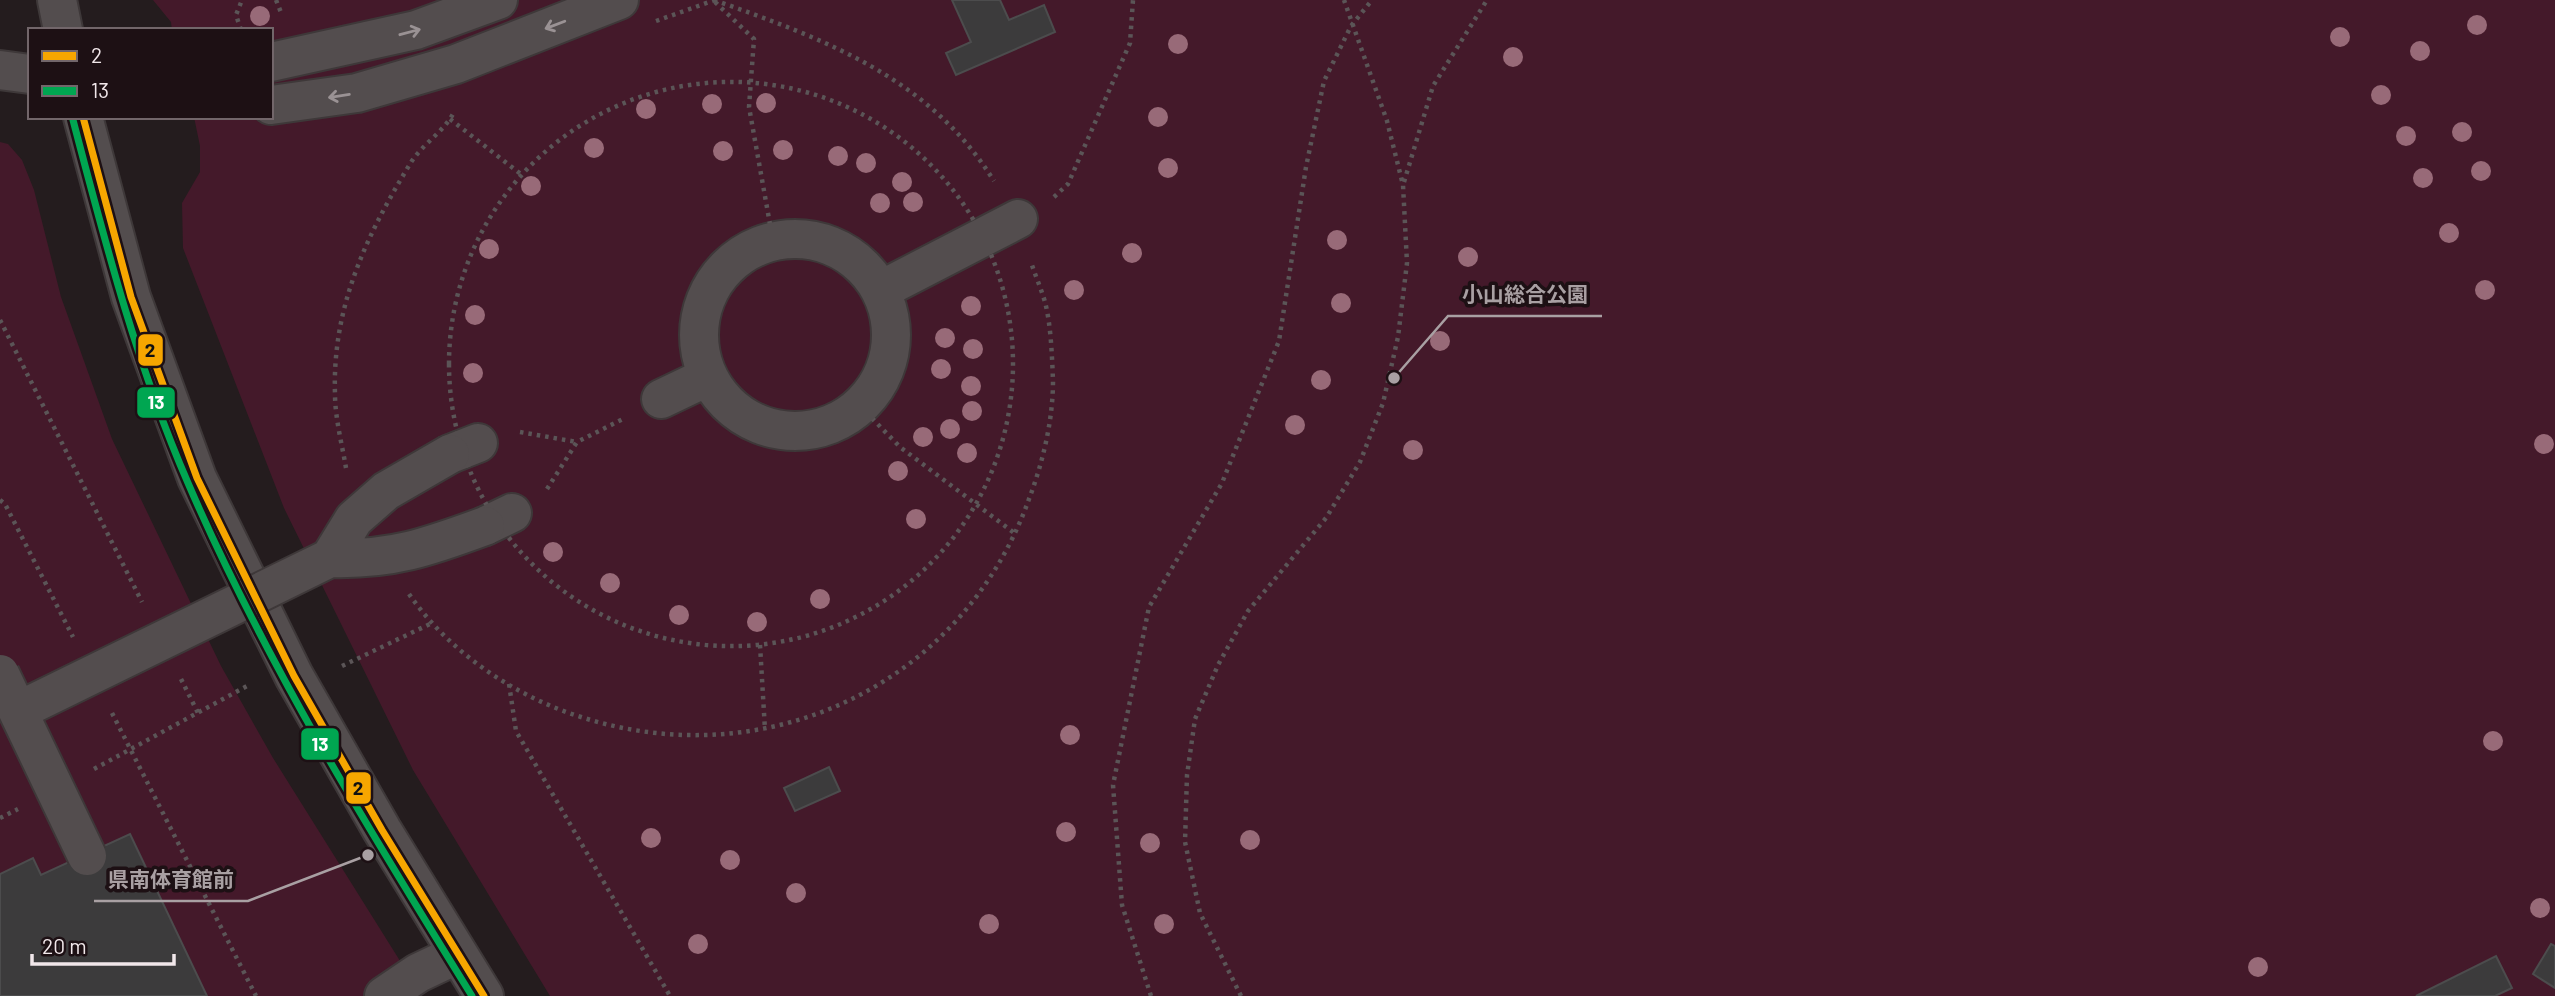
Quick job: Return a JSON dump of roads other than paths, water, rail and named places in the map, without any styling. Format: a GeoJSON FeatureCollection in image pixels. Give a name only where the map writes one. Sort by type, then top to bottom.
{"type":"FeatureCollection","features":[{"type":"Feature","properties":{"kind":"street"},"geometry":{"type":"LineString","coordinates":[[57,0],[63,28]]}},
{"type":"Feature","properties":{"kind":"street"},"geometry":{"type":"LineString","coordinates":[[273,62],[416,30],[498,0]]}},
{"type":"Feature","properties":{"kind":"street"},"geometry":{"type":"LineString","coordinates":[[273,105],[357,93],[631,12]]}},
{"type":"Feature","properties":{"kind":"street"},"geometry":{"type":"LineString","coordinates":[[0,70],[28,74]]}},
{"type":"Feature","properties":{"kind":"street"},"geometry":{"type":"LineString","coordinates":[[84,119],[131,297],[197,478],[294,676],[484,996]]}},
{"type":"Feature","properties":{"kind":"street"},"geometry":{"type":"LineString","coordinates":[[881,290],[1018,219]]}},
{"type":"Feature","properties":{"kind":"street"},"geometry":{"type":"LineString","coordinates":[[810,239],[838,248],[862,266],[881,290],[890,317],[891,344],[885,372],[871,396],[826,428],[798,433],[770,429],[744,418],[723,400],[707,377],[699,348],[699,318],[709,290],[727,265],[751,248],[773,241],[810,239]]}},
{"type":"Feature","properties":{"kind":"street"},"geometry":{"type":"LineString","coordinates":[[661,399],[707,377]]}},
{"type":"Feature","properties":{"kind":"street"},"geometry":{"type":"LineString","coordinates":[[330,558],[354,519],[378,498],[464,449]]}},
{"type":"Feature","properties":{"kind":"street"},"geometry":{"type":"LineString","coordinates":[[18,712],[330,558],[363,559],[414,552],[498,519]]}},
{"type":"Feature","properties":{"kind":"street"},"geometry":{"type":"LineString","coordinates":[[0,674],[87,856]]}},
{"type":"Feature","properties":{"kind":"street"},"geometry":{"type":"LineString","coordinates":[[384,996],[418,973],[458,954]]}},
{"type":"Feature","properties":{"kind":"place","name":"小山総合公園"},"geometry":{"type":"Point","coordinates":[1394,378]}},
{"type":"Feature","properties":{"kind":"place","name":"県南体育館前"},"geometry":{"type":"Point","coordinates":[368,855]}}]}
